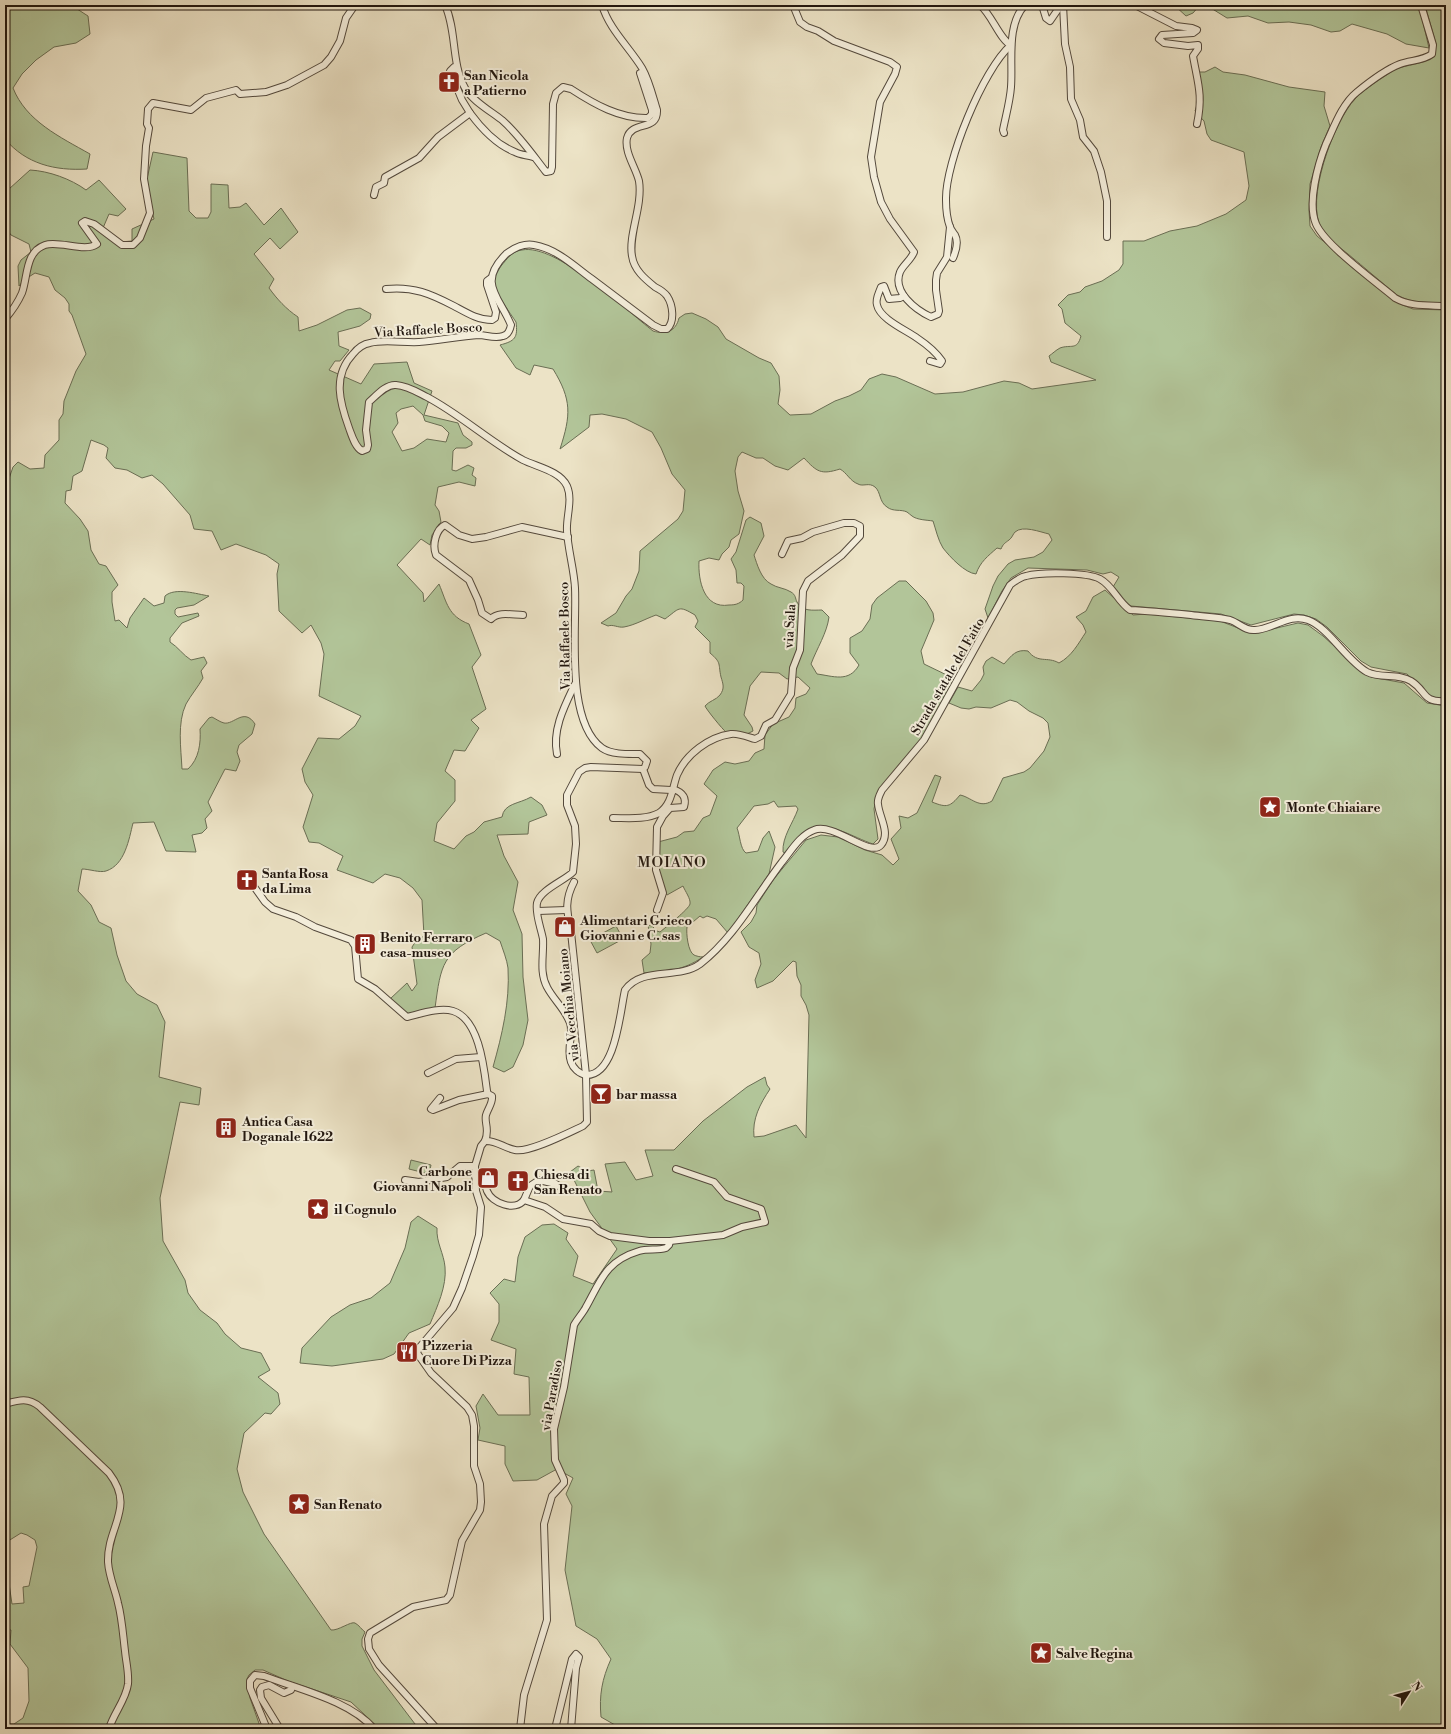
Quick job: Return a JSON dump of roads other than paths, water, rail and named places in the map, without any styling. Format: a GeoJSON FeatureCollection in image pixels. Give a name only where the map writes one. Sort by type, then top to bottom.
{"type":"FeatureCollection","features":[{"type":"Feature","properties":{"kind":"street"},"geometry":{"type":"LineString","coordinates":[[5,319],[12,311],[22,294],[30,258],[37,250],[46,244],[93,247],[97,244],[82,223],[85,221],[94,224],[122,246],[133,245],[140,238],[150,213],[144,179],[146,146],[150,128],[147,124],[147,116],[150,105],[153,103],[191,110],[206,98],[236,90],[240,94],[266,92],[287,85],[324,65],[331,58],[340,41],[346,18],[355,5]]}},
{"type":"Feature","properties":{"kind":"street"},"geometry":{"type":"LineString","coordinates":[[445,5],[451,20],[456,59],[465,90],[520,138],[533,157],[546,172],[552,170],[553,104],[556,93],[563,87],[571,89],[619,115],[634,118],[648,118],[652,114],[652,110],[640,72],[641,66]]}},
{"type":"Feature","properties":{"kind":"street"},"geometry":{"type":"LineString","coordinates":[[386,289],[401,287],[415,289],[445,301],[474,317],[492,320],[495,318],[496,312],[487,281],[491,278],[498,264],[513,249],[533,245],[545,248],[567,259],[653,325],[661,329],[667,329],[671,325],[673,320],[667,295],[644,279],[635,266],[631,248],[638,210],[639,181],[633,166],[627,140],[629,133],[634,129],[652,123],[657,116],[657,110],[641,66],[608,20],[602,5]]}},
{"type":"Feature","properties":{"kind":"street"},"geometry":{"type":"LineString","coordinates":[[794,5],[800,22],[807,27],[818,31],[834,41],[890,62],[896,66],[895,74],[880,102],[871,157],[874,177],[881,202],[890,219],[914,252],[900,271],[898,278],[900,287],[904,296],[913,306],[931,317],[935,317],[939,311],[936,290],[937,273],[947,257],[950,227],[946,207],[947,181],[957,144],[986,79],[1006,49],[1011,45]]}},
{"type":"Feature","properties":{"kind":"street"},"geometry":{"type":"LineString","coordinates":[[980,5],[990,16],[1004,41],[1011,45]]}},
{"type":"Feature","properties":{"kind":"street"},"geometry":{"type":"LineString","coordinates":[[1004,133],[1003,130],[1010,101],[1013,65],[1011,45],[1017,18],[1025,5]]}},
{"type":"Feature","properties":{"kind":"street"},"geometry":{"type":"LineString","coordinates":[[1042,5],[1046,18],[1050,21],[1062,5]]}},
{"type":"Feature","properties":{"kind":"street"},"geometry":{"type":"LineString","coordinates":[[1062,5],[1065,44],[1070,67],[1071,99],[1080,120],[1084,137],[1094,151],[1101,172],[1107,201],[1107,237]]}},
{"type":"Feature","properties":{"kind":"street"},"geometry":{"type":"LineString","coordinates":[[1135,5],[1176,26],[1197,30],[1193,33],[1162,35],[1159,39],[1164,43],[1188,46],[1198,45],[1198,49],[1193,56],[1201,101],[1197,124]]}},
{"type":"Feature","properties":{"kind":"street"},"geometry":{"type":"LineString","coordinates":[[1421,5],[1433,45],[1432,54],[1428,57],[1400,64],[1392,68],[1352,97],[1323,151],[1316,174],[1313,211],[1315,222],[1319,231],[1395,298],[1404,303],[1414,305],[1446,306]]}},
{"type":"Feature","properties":{"kind":"street"},"geometry":{"type":"LineString","coordinates":[[462,83],[458,81],[454,67],[450,71],[456,86],[470,113],[482,130],[509,150],[533,157]]}},
{"type":"Feature","properties":{"kind":"street"},"geometry":{"type":"LineString","coordinates":[[374,195],[376,187],[384,183],[385,177],[419,158],[438,137],[470,113]]}},
{"type":"Feature","properties":{"kind":"street"},"geometry":{"type":"LineString","coordinates":[[950,227],[955,235],[957,243],[953,258]]}},
{"type":"Feature","properties":{"kind":"street","name":"Via Raffaele Bosco"},"geometry":{"type":"LineString","coordinates":[[491,278],[492,287],[511,325],[507,334],[503,336],[480,335],[419,342],[376,342],[363,345],[350,357],[341,373],[339,390],[341,404],[356,444],[362,451],[368,449],[366,430],[369,402],[387,387],[394,385],[404,386],[446,407],[523,460],[553,473],[565,483],[569,499],[567,531],[575,587],[576,696],[585,724],[598,744],[608,751],[640,754],[647,761],[643,769]]}},
{"type":"Feature","properties":{"kind":"street"},"geometry":{"type":"LineString","coordinates":[[904,296],[889,299],[884,286],[881,287],[876,301],[877,307],[892,324],[917,338],[935,352],[942,361],[940,364],[930,361]]}},
{"type":"Feature","properties":{"kind":"street","name":"via Sala"},"geometry":{"type":"LineString","coordinates":[[673,790],[678,773],[704,744],[731,734],[755,739],[758,738],[761,736],[766,725],[775,720],[791,694],[793,668],[800,650],[803,591],[808,581],[839,558],[860,536],[860,526],[854,523],[844,523],[813,532],[802,538],[788,541],[782,554]]}},
{"type":"Feature","properties":{"kind":"street"},"geometry":{"type":"LineString","coordinates":[[523,615],[498,614],[494,615],[490,619],[484,616],[469,580],[436,554],[434,546],[440,528],[446,525],[459,535],[472,539],[486,537],[522,527],[568,537]]}},
{"type":"Feature","properties":{"kind":"street","name":"Strada statale del Faito"},"geometry":{"type":"LineString","coordinates":[[586,1075],[600,1070],[605,1066],[610,1058],[625,990],[629,983],[646,977],[689,970],[713,953],[724,941],[803,836],[814,830],[821,829],[838,832],[867,848],[875,848],[880,846],[885,838],[877,804],[878,797],[882,790],[924,740],[1010,585],[1026,576],[1065,574],[1092,576],[1101,579],[1130,610],[1226,620],[1252,630],[1268,627],[1294,618],[1307,620],[1317,625],[1367,672],[1377,675],[1404,678],[1413,682],[1425,697],[1440,702],[1446,701]]}},
{"type":"Feature","properties":{"kind":"street"},"geometry":{"type":"LineString","coordinates":[[557,754],[554,743],[563,708],[575,684]]}},
{"type":"Feature","properties":{"kind":"street"},"geometry":{"type":"LineString","coordinates":[[485,1141],[490,1140],[514,1150],[530,1149],[583,1126],[587,1122],[586,1075],[580,1073],[571,1062],[570,1023],[546,986],[543,977],[542,938],[537,903],[540,897],[573,872],[576,826],[567,805],[567,795],[579,772],[585,768],[643,769],[649,785],[653,789],[673,790],[680,792],[686,801],[684,807],[670,808],[663,816],[657,827],[656,870],[663,893],[657,910]]}},
{"type":"Feature","properties":{"kind":"street"},"geometry":{"type":"LineString","coordinates":[[613,818],[640,818],[659,812],[670,800],[673,790]]}},
{"type":"Feature","properties":{"kind":"street"},"geometry":{"type":"LineString","coordinates":[[250,881],[273,909],[296,917],[314,927],[351,940],[355,946],[358,979],[375,990],[407,1017],[439,1010],[452,1011],[461,1015],[472,1027],[481,1057],[488,1094],[492,1096],[492,1100],[485,1117],[488,1133],[481,1146],[475,1166],[476,1191],[482,1207],[473,1256],[456,1303],[419,1348],[417,1353],[431,1373],[467,1407],[472,1415],[474,1426],[474,1466],[482,1494],[480,1510],[462,1541],[450,1595],[446,1600],[413,1607],[370,1633],[368,1639],[369,1649],[379,1665],[437,1729]]}},
{"type":"Feature","properties":{"kind":"street","name":"via Vecchia Moiano"},"geometry":{"type":"LineString","coordinates":[[574,882],[567,899],[566,910],[572,932],[586,1075]]}},
{"type":"Feature","properties":{"kind":"street"},"geometry":{"type":"LineString","coordinates":[[538,911],[566,910]]}},
{"type":"Feature","properties":{"kind":"street"},"geometry":{"type":"LineString","coordinates":[[428,1073],[456,1059],[481,1057]]}},
{"type":"Feature","properties":{"kind":"street"},"geometry":{"type":"LineString","coordinates":[[440,1098],[433,1106],[433,1110],[459,1100],[488,1094]]}},
{"type":"Feature","properties":{"kind":"street"},"geometry":{"type":"LineString","coordinates":[[406,1180],[419,1182],[447,1177],[460,1166],[475,1166]]}},
{"type":"Feature","properties":{"kind":"street"},"geometry":{"type":"LineString","coordinates":[[524,1200],[545,1207],[563,1219],[573,1222],[587,1222],[610,1236],[649,1241],[670,1241],[723,1235],[742,1227],[765,1222],[761,1209],[727,1197],[714,1182],[676,1169]]}},
{"type":"Feature","properties":{"kind":"street"},"geometry":{"type":"LineString","coordinates":[[475,1176],[484,1176],[489,1195],[503,1204],[514,1206],[520,1204],[524,1200],[530,1186],[539,1180],[556,1184],[564,1189]]}},
{"type":"Feature","properties":{"kind":"street","name":"via Paradiso"},"geometry":{"type":"LineString","coordinates":[[520,1729],[524,1694],[547,1620],[544,1524],[552,1496],[564,1483],[555,1460],[554,1429],[564,1388],[574,1325],[586,1308],[599,1281],[612,1264],[623,1257],[640,1251],[666,1248],[670,1241]]}},
{"type":"Feature","properties":{"kind":"street"},"geometry":{"type":"LineString","coordinates":[[5,1404],[23,1399],[30,1400],[40,1406],[108,1473],[114,1480],[120,1493],[120,1513],[109,1551],[108,1561],[109,1576],[117,1598],[121,1616],[128,1686],[109,1729]]}},
{"type":"Feature","properties":{"kind":"street"},"geometry":{"type":"LineString","coordinates":[[555,1729],[572,1659],[576,1654],[579,1657],[576,1668],[571,1729]]}},
{"type":"Feature","properties":{"kind":"street"},"geometry":{"type":"LineString","coordinates":[[267,1729],[250,1688],[252,1678],[258,1675],[346,1706],[368,1722],[374,1729]]}},
{"type":"Feature","properties":{"kind":"street"},"geometry":{"type":"LineString","coordinates":[[280,1729],[261,1698],[260,1690],[262,1687],[269,1685],[284,1693],[292,1690],[292,1687]]}},
{"type":"Feature","properties":{"kind":"place","name":"San Nicola a Patierno"},"geometry":{"type":"Point","coordinates":[449,82]}},
{"type":"Feature","properties":{"kind":"place","name":"Monte Chiaiare"},"geometry":{"type":"Point","coordinates":[1270,807]}},
{"type":"Feature","properties":{"kind":"place","name":"Santa Rosa da Lima"},"geometry":{"type":"Point","coordinates":[247,880]}},
{"type":"Feature","properties":{"kind":"place","name":"Alimentari Grieco Giovanni e C. sas"},"geometry":{"type":"Point","coordinates":[565,927]}},
{"type":"Feature","properties":{"kind":"place","name":"Benito Ferraro casa-museo"},"geometry":{"type":"Point","coordinates":[365,944]}},
{"type":"Feature","properties":{"kind":"place","name":"bar massa"},"geometry":{"type":"Point","coordinates":[601,1094]}},
{"type":"Feature","properties":{"kind":"place","name":"Antica Casa Doganale 1622"},"geometry":{"type":"Point","coordinates":[226,1128]}},
{"type":"Feature","properties":{"kind":"place","name":"Carbone Giovanni Napoli"},"geometry":{"type":"Point","coordinates":[488,1178]}},
{"type":"Feature","properties":{"kind":"place","name":"Chiesa di San Renato"},"geometry":{"type":"Point","coordinates":[518,1181]}},
{"type":"Feature","properties":{"kind":"place","name":"il Cognulo"},"geometry":{"type":"Point","coordinates":[318,1209]}},
{"type":"Feature","properties":{"kind":"place","name":"Pizzeria Cuore Di Pizza"},"geometry":{"type":"Point","coordinates":[407,1352]}},
{"type":"Feature","properties":{"kind":"place","name":"San Renato"},"geometry":{"type":"Point","coordinates":[299,1504]}},
{"type":"Feature","properties":{"kind":"place","name":"Salve Regina"},"geometry":{"type":"Point","coordinates":[1041,1653]}},
{"type":"Feature","properties":{"kind":"district","name":"MOIANO"},"geometry":{"type":"Point","coordinates":[672,862]}}]}
